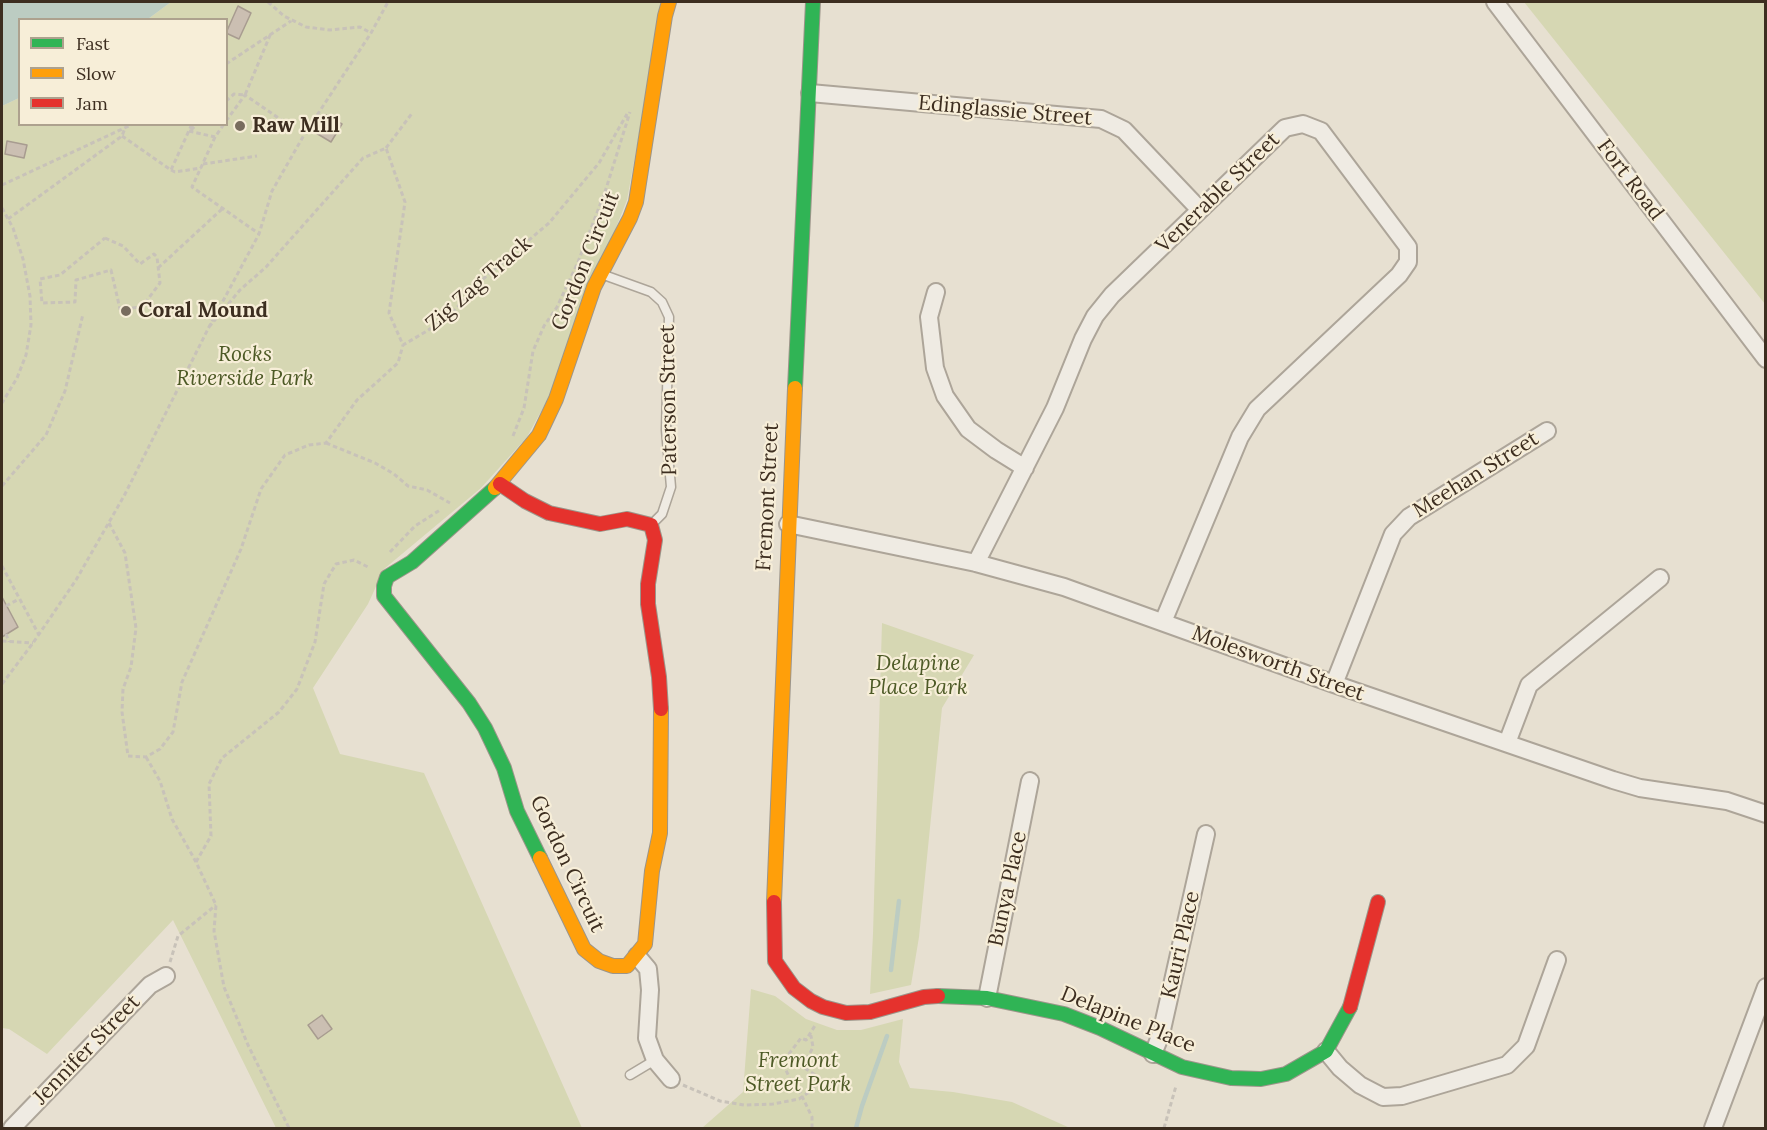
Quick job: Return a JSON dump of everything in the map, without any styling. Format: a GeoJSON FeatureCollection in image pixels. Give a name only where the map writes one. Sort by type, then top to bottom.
{"type":"FeatureCollection","features":[{"type":"Feature","properties":{"kind":"street","name":"Gordon Circuit"},"geometry":{"type":"LineString","coordinates":[[638,956],[627,966],[613,966],[599,961],[584,949],[516,811],[504,768],[485,728],[469,703],[384,596],[384,586],[387,576],[412,562],[500,484],[538,435],[556,399],[585,311],[636,202],[669,2]]}},
{"type":"Feature","properties":{"kind":"street","name":"Fremont Street"},"geometry":{"type":"LineString","coordinates":[[794,988],[775,961],[773,927],[788,524],[813,2]]}},
{"type":"Feature","properties":{"kind":"street","name":"Fort Road"},"geometry":{"type":"LineString","coordinates":[[1495,2],[1766,359]]}},
{"type":"Feature","properties":{"kind":"street","name":"Edinglassie Street"},"geometry":{"type":"LineString","coordinates":[[810,93],[1101,119],[1124,130],[1200,210]]}},
{"type":"Feature","properties":{"kind":"street","name":"Venerable Street"},"geometry":{"type":"LineString","coordinates":[[976,562],[1055,408],[1083,339],[1095,316],[1112,295],[1285,128],[1303,124],[1321,131],[1408,246],[1408,262],[1399,275],[1257,409],[1240,437],[1162,622]]}},
{"type":"Feature","properties":{"kind":"street"},"geometry":{"type":"LineString","coordinates":[[936,292],[930,317],[935,368],[945,396],[968,429],[1025,468]]}},
{"type":"Feature","properties":{"kind":"street","name":"Meehan Street"},"geometry":{"type":"LineString","coordinates":[[1334,684],[1393,534],[1409,517],[1547,431]]}},
{"type":"Feature","properties":{"kind":"street"},"geometry":{"type":"LineString","coordinates":[[500,484],[525,501],[549,513],[600,524],[627,519],[651,525],[655,540],[648,584],[648,604],[659,677],[662,723],[660,833],[652,871],[645,944],[638,956],[648,969],[650,990],[647,1038],[655,1060],[671,1079]]}},
{"type":"Feature","properties":{"kind":"street","name":"Molesworth Street"},"geometry":{"type":"LineString","coordinates":[[788,524],[976,562],[1064,587],[1334,684],[1640,788],[1727,801],[1766,814]]}},
{"type":"Feature","properties":{"kind":"street"},"geometry":{"type":"LineString","coordinates":[[1507,743],[1529,685],[1660,578]]}},
{"type":"Feature","properties":{"kind":"street","name":"Bunya Place"},"geometry":{"type":"LineString","coordinates":[[987,998],[1030,781]]}},
{"type":"Feature","properties":{"kind":"street","name":"Kauri Place"},"geometry":{"type":"LineString","coordinates":[[1153,1054],[1161,1034],[1206,834]]}},
{"type":"Feature","properties":{"kind":"street","name":"Delapine Place"},"geometry":{"type":"LineString","coordinates":[[794,988],[823,1007],[846,1013],[870,1012],[924,997],[947,995],[987,998],[1065,1014],[1182,1067],[1231,1077],[1261,1079],[1286,1074],[1326,1051],[1349,1011],[1378,902]]}},
{"type":"Feature","properties":{"kind":"street"},"geometry":{"type":"LineString","coordinates":[[1326,1051],[1340,1068],[1360,1085],[1383,1096],[1402,1096],[1507,1065],[1526,1046],[1557,960]]}},
{"type":"Feature","properties":{"kind":"street","name":"Jennifer Street"},"geometry":{"type":"LineString","coordinates":[[12,1128],[150,985],[166,976]]}},
{"type":"Feature","properties":{"kind":"street"},"geometry":{"type":"LineString","coordinates":[[1713,1128],[1766,987]]}},
{"type":"Feature","properties":{"kind":"lane","name":"Paterson Street"},"geometry":{"type":"LineString","coordinates":[[601,273],[651,292],[662,302],[669,317],[666,430],[670,487],[668,502],[662,514],[651,525]]}},
{"type":"Feature","properties":{"kind":"lane"},"geometry":{"type":"LineString","coordinates":[[630,1075],[655,1060]]}},
{"type":"Feature","properties":{"kind":"path"},"geometry":{"type":"LineString","coordinates":[[268,2],[291,21],[316,29],[345,30],[360,27],[371,33]]}},
{"type":"Feature","properties":{"kind":"path"},"geometry":{"type":"LineString","coordinates":[[2,684],[33,644],[76,580],[109,523],[259,234],[272,191],[304,135],[371,33],[388,2]]}},
{"type":"Feature","properties":{"kind":"path"},"geometry":{"type":"LineString","coordinates":[[228,63],[291,21]]}},
{"type":"Feature","properties":{"kind":"path"},"geometry":{"type":"LineString","coordinates":[[228,119],[245,95],[271,33]]}},
{"type":"Feature","properties":{"kind":"path"},"geometry":{"type":"LineString","coordinates":[[228,99],[234,94],[245,95],[283,121]]}},
{"type":"Feature","properties":{"kind":"path","name":"Zig Zag Track"},"geometry":{"type":"LineString","coordinates":[[387,148],[405,202],[389,313],[403,345],[451,314],[483,279],[549,224],[600,163],[630,109],[605,192],[578,262],[533,351],[524,408],[511,440]]}},
{"type":"Feature","properties":{"kind":"path"},"geometry":{"type":"LineString","coordinates":[[209,327],[240,290],[266,267],[363,158],[387,148],[413,112]]}},
{"type":"Feature","properties":{"kind":"path"},"geometry":{"type":"LineString","coordinates":[[2,185],[129,126]]}},
{"type":"Feature","properties":{"kind":"path"},"geometry":{"type":"LineString","coordinates":[[171,170],[191,126]]}},
{"type":"Feature","properties":{"kind":"path"},"geometry":{"type":"LineString","coordinates":[[189,131],[195,126]]}},
{"type":"Feature","properties":{"kind":"path"},"geometry":{"type":"LineString","coordinates":[[223,126],[215,137],[192,187],[259,234]]}},
{"type":"Feature","properties":{"kind":"path"},"geometry":{"type":"LineString","coordinates":[[8,219],[122,136],[125,128]]}},
{"type":"Feature","properties":{"kind":"path"},"geometry":{"type":"LineString","coordinates":[[189,131],[215,137]]}},
{"type":"Feature","properties":{"kind":"path"},"geometry":{"type":"LineString","coordinates":[[122,136],[175,172],[258,156]]}},
{"type":"Feature","properties":{"kind":"path"},"geometry":{"type":"LineString","coordinates":[[2,208],[13,228],[26,275],[30,296],[31,325],[26,355],[2,403]]}},
{"type":"Feature","properties":{"kind":"path"},"geometry":{"type":"LineString","coordinates":[[158,268],[222,209]]}},
{"type":"Feature","properties":{"kind":"path"},"geometry":{"type":"LineString","coordinates":[[105,238],[123,246],[140,264],[154,254],[157,257],[158,268],[160,283],[142,307],[120,309],[111,270],[76,280],[75,302],[42,303],[40,279],[60,275],[105,238]]}},
{"type":"Feature","properties":{"kind":"path"},"geometry":{"type":"LineString","coordinates":[[2,486],[46,435],[65,391],[83,314]]}},
{"type":"Feature","properties":{"kind":"path"},"geometry":{"type":"LineString","coordinates":[[326,443],[357,400],[399,363],[403,345]]}},
{"type":"Feature","properties":{"kind":"path"},"geometry":{"type":"LineString","coordinates":[[109,523],[125,553],[136,628],[131,667],[123,689],[122,712],[128,756],[146,757],[160,749],[173,732],[182,682],[241,549],[261,489],[285,454],[309,445],[326,443],[375,463],[394,474],[408,486],[427,490],[450,503]]}},
{"type":"Feature","properties":{"kind":"path"},"geometry":{"type":"LineString","coordinates":[[388,555],[415,526],[459,498]]}},
{"type":"Feature","properties":{"kind":"path"},"geometry":{"type":"LineString","coordinates":[[196,862],[211,836],[209,784],[222,758],[279,712],[297,689],[315,642],[324,584],[336,564],[354,560],[374,569]]}},
{"type":"Feature","properties":{"kind":"path"},"geometry":{"type":"LineString","coordinates":[[2,566],[39,635]]}},
{"type":"Feature","properties":{"kind":"path"},"geometry":{"type":"LineString","coordinates":[[6,606],[19,599]]}},
{"type":"Feature","properties":{"kind":"path"},"geometry":{"type":"LineString","coordinates":[[6,634],[9,642]]}},
{"type":"Feature","properties":{"kind":"path"},"geometry":{"type":"LineString","coordinates":[[2,641],[33,644]]}},
{"type":"Feature","properties":{"kind":"path"},"geometry":{"type":"LineString","coordinates":[[146,757],[160,781],[172,819],[216,905],[214,931],[224,987],[248,1045],[290,1128]]}},
{"type":"Feature","properties":{"kind":"path"},"geometry":{"type":"LineString","coordinates":[[166,976],[178,936],[216,905]]}},
{"type":"Feature","properties":{"kind":"path"},"geometry":{"type":"LineString","coordinates":[[806,1040],[823,1007]]}},
{"type":"Feature","properties":{"kind":"path"},"geometry":{"type":"LineString","coordinates":[[671,1079],[720,1101],[744,1105],[773,1104],[803,1097],[818,1086],[820,1078],[802,1067],[813,1047],[811,1036],[806,1040]]}},
{"type":"Feature","properties":{"kind":"path"},"geometry":{"type":"LineString","coordinates":[[806,1040],[801,1038],[785,1059],[785,1068],[803,1097],[812,1118],[812,1128]]}},
{"type":"Feature","properties":{"kind":"path"},"geometry":{"type":"LineString","coordinates":[[1164,1128],[1182,1067]]}},
{"type":"Feature","properties":{"kind":"green space","name":"Rocks Riverside Park"},"geometry":{"type":"Polygon","coordinates":[[[171,2],[663,2],[627,200],[550,395],[527,437],[481,488],[384,569],[368,604],[313,688],[340,754],[424,773],[582,1128],[276,1128],[173,920],[47,1054],[9,1029],[2,1028],[2,106],[18,98],[18,126],[228,126],[228,18],[149,18],[171,2]]]}},
{"type":"Feature","properties":{"kind":"green space"},"geometry":{"type":"Polygon","coordinates":[[[1524,2],[1765,2],[1765,304],[1524,2]]]}},
{"type":"Feature","properties":{"kind":"green space","name":"Delapine Place Park"},"geometry":{"type":"Polygon","coordinates":[[[882,623],[974,655],[942,708],[919,937],[911,985],[870,994],[873,934],[882,623]]]}},
{"type":"Feature","properties":{"kind":"green space","name":"Fremont Street Park"},"geometry":{"type":"Polygon","coordinates":[[[751,989],[775,996],[806,1019],[837,1030],[861,1030],[903,1019],[899,1062],[910,1088],[953,1092],[1012,1102],[1070,1128],[702,1128],[743,1092],[751,989]]]}},
{"type":"Feature","properties":{"kind":"shaded area"},"geometry":{"type":"Polygon","coordinates":[[[2,2],[171,2],[149,18],[18,18],[18,98],[2,106],[2,2]]]}},
{"type":"Feature","properties":{"kind":"building"},"geometry":{"type":"Polygon","coordinates":[[[238,6],[251,13],[239,39],[228,34],[228,28],[238,6]]]}},
{"type":"Feature","properties":{"kind":"building"},"geometry":{"type":"Polygon","coordinates":[[[326,115],[342,124],[331,142],[316,133],[326,115]]]}},
{"type":"Feature","properties":{"kind":"building"},"geometry":{"type":"Polygon","coordinates":[[[7,141],[27,145],[24,158],[5,154],[7,141]]]}},
{"type":"Feature","properties":{"kind":"building"},"geometry":{"type":"Polygon","coordinates":[[[2,597],[18,627],[2,637],[2,597]]]}},
{"type":"Feature","properties":{"kind":"building"},"geometry":{"type":"Polygon","coordinates":[[[322,1015],[332,1029],[318,1039],[308,1025],[322,1015]]]}},
{"type":"Feature","properties":{"kind":"waterway"},"geometry":{"type":"LineString","coordinates":[[891,970],[899,901]]}},
{"type":"Feature","properties":{"kind":"waterway"},"geometry":{"type":"LineString","coordinates":[[856,1128],[887,1036]]}},
{"type":"Feature","properties":{"kind":"traffic: fast"},"geometry":{"type":"LineString","coordinates":[[795,388],[813,2]]}},
{"type":"Feature","properties":{"kind":"traffic: fast"},"geometry":{"type":"LineString","coordinates":[[495,488],[412,562],[387,577],[384,596],[469,703],[485,728],[504,768],[517,811],[540,858]]}},
{"type":"Feature","properties":{"kind":"traffic: fast"},"geometry":{"type":"LineString","coordinates":[[938,996],[987,998],[1064,1014],[1100,1028],[1182,1067],[1231,1078],[1261,1079],[1286,1074],[1326,1051],[1350,1007]]}},
{"type":"Feature","properties":{"kind":"traffic: slow"},"geometry":{"type":"LineString","coordinates":[[495,488],[539,435],[556,399],[594,287],[636,202],[669,2]]}},
{"type":"Feature","properties":{"kind":"traffic: slow"},"geometry":{"type":"LineString","coordinates":[[774,902],[795,388]]}},
{"type":"Feature","properties":{"kind":"traffic: slow"},"geometry":{"type":"LineString","coordinates":[[540,858],[584,949],[599,961],[613,966],[627,966],[645,944],[652,871],[660,833],[661,709]]}},
{"type":"Feature","properties":{"kind":"traffic: jam"},"geometry":{"type":"LineString","coordinates":[[500,484],[525,501],[549,513],[600,524],[627,519],[651,525],[655,540],[648,584],[648,604],[659,677],[661,709]]}},
{"type":"Feature","properties":{"kind":"traffic: jam"},"geometry":{"type":"LineString","coordinates":[[774,902],[775,961],[794,988],[811,1001],[846,1013],[870,1012],[924,997],[938,996]]}},
{"type":"Feature","properties":{"kind":"traffic: jam"},"geometry":{"type":"LineString","coordinates":[[1350,1007],[1378,902]]}},
{"type":"Feature","properties":{"kind":"place","name":"Raw Mill"},"geometry":{"type":"Point","coordinates":[240,126]}},
{"type":"Feature","properties":{"kind":"place","name":"Coral Mound"},"geometry":{"type":"Point","coordinates":[126,311]}}]}
